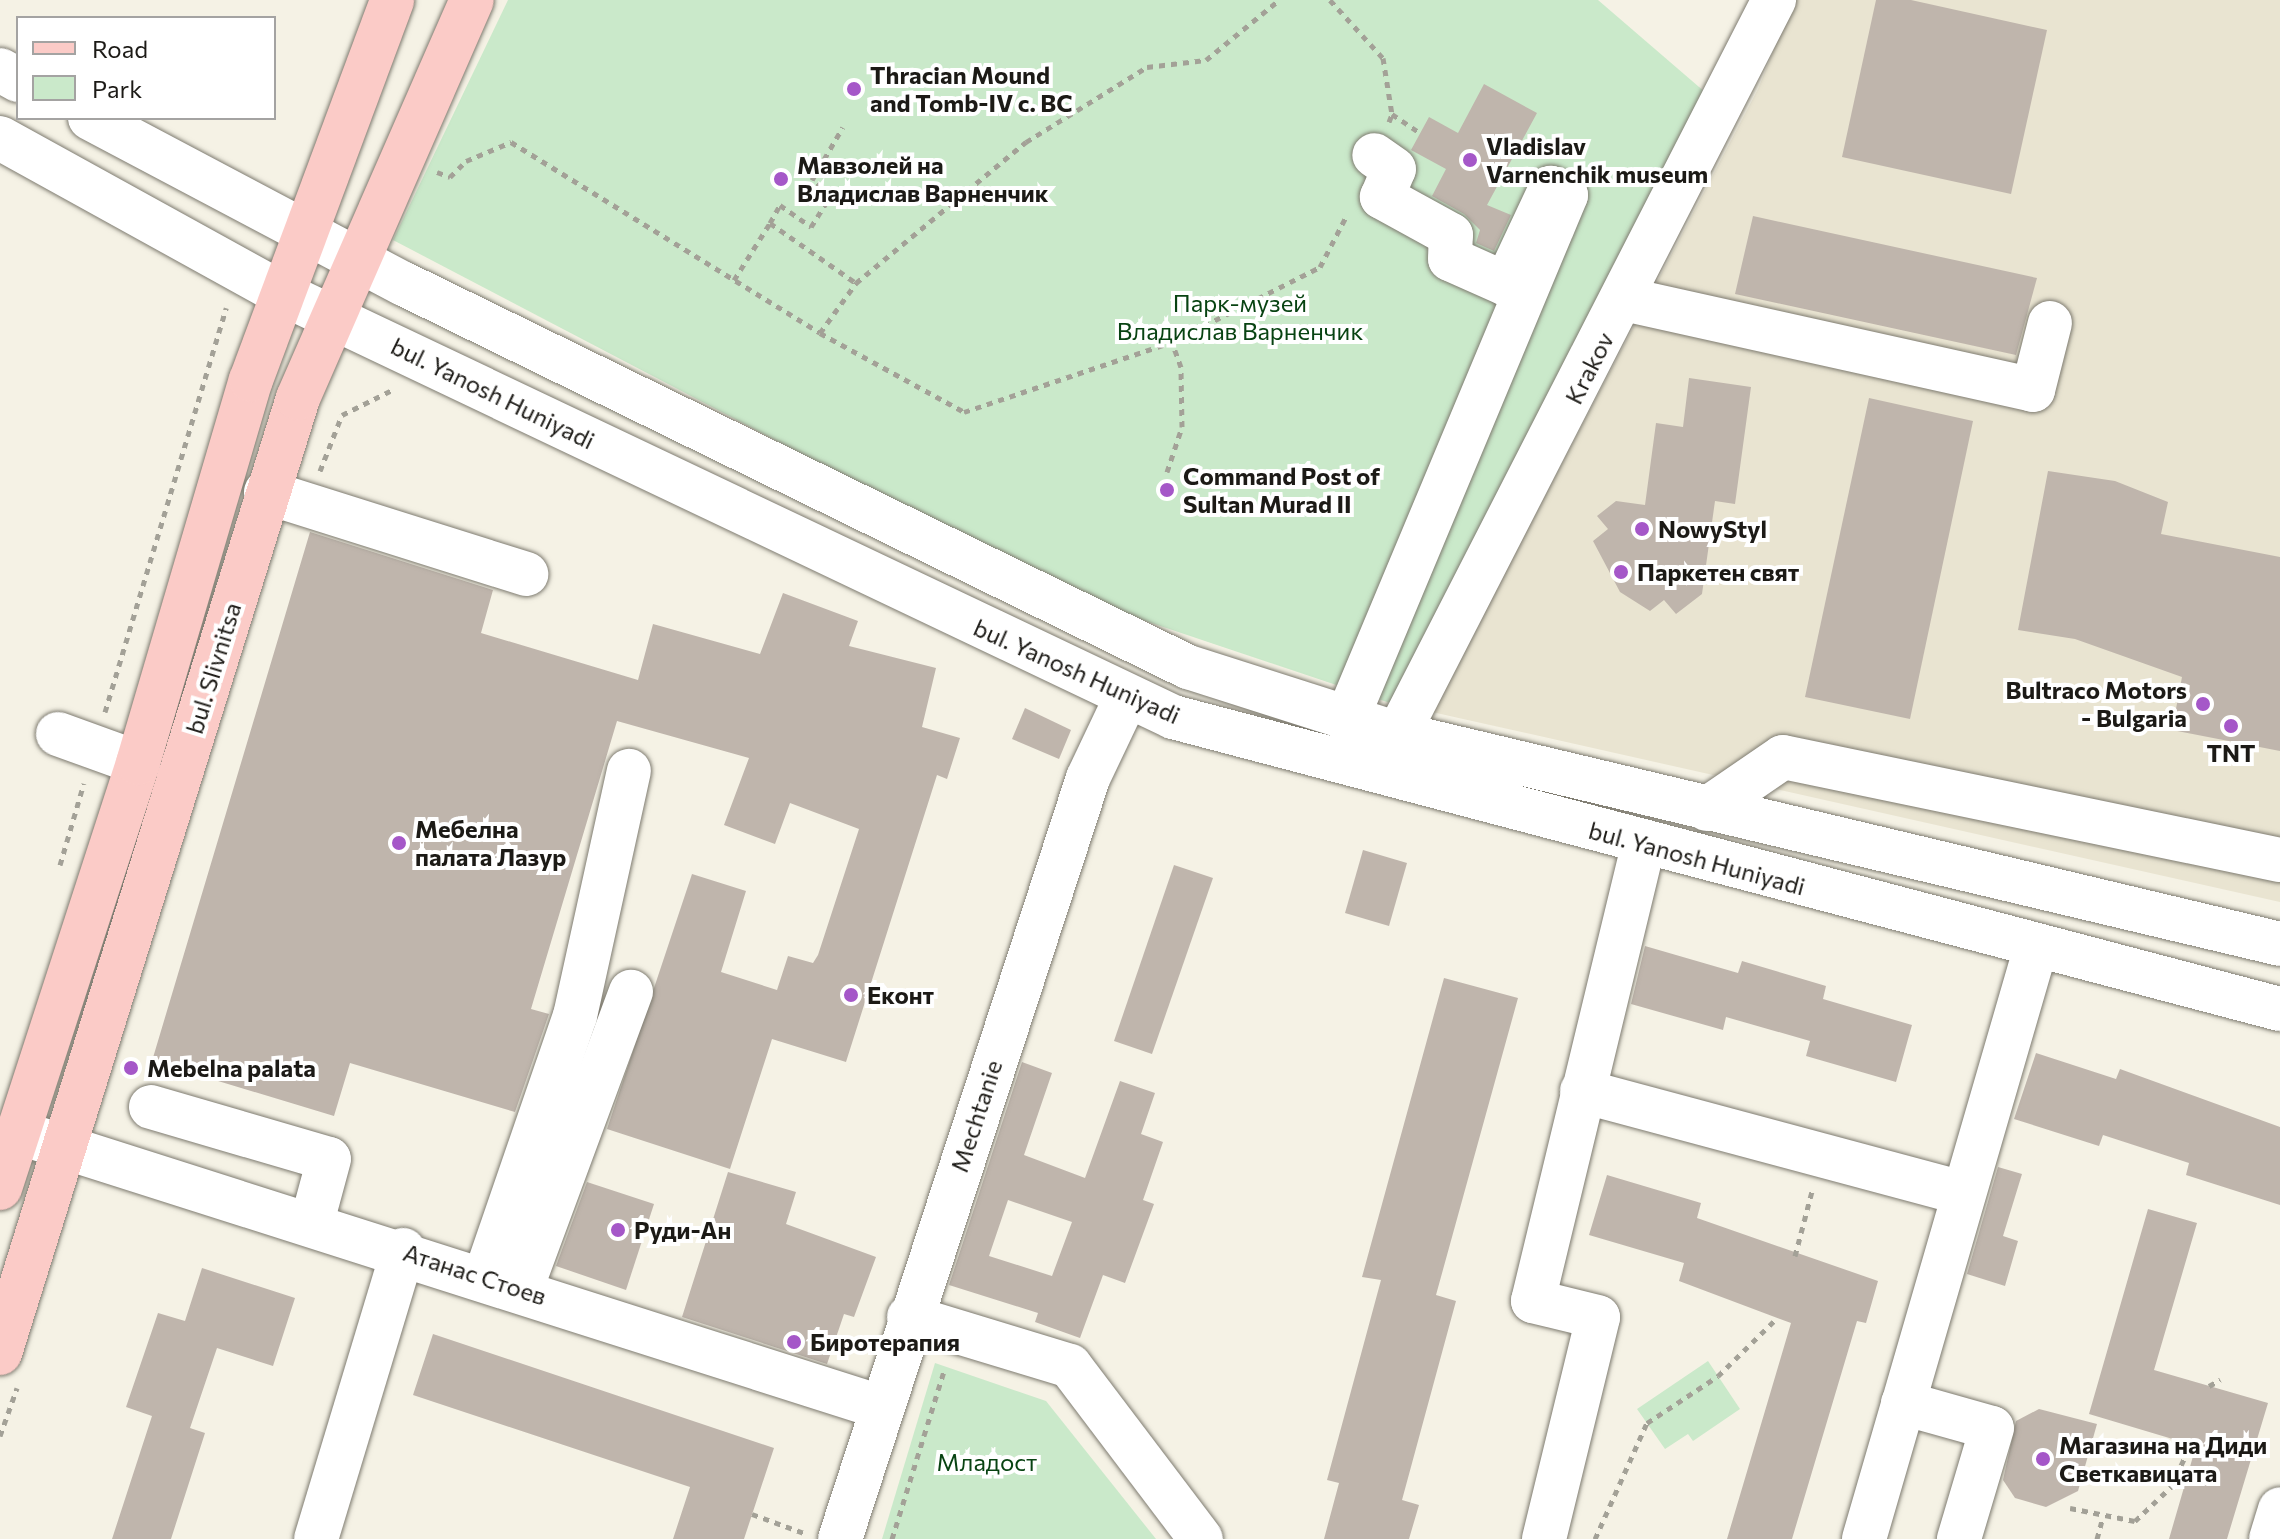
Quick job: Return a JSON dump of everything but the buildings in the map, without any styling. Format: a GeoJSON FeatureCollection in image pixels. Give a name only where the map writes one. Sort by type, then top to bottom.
{"type":"FeatureCollection","features":[{"type":"Feature","properties":{"kind":"main road","name":"bul. Slivnitsa"},"geometry":{"type":"LineString","coordinates":[[0,1188],[138,763],[281,293],[392,0]]}},
{"type":"Feature","properties":{"kind":"main road","name":"bul. Slivnitsa"},"geometry":{"type":"LineString","coordinates":[[0,1353],[68,1148],[266,492],[357,258],[472,0]]}},
{"type":"Feature","properties":{"kind":"street","name":"Krakov"},"geometry":{"type":"LineString","coordinates":[[1398,734],[1624,299],[1774,0]]}},
{"type":"Feature","properties":{"kind":"street","name":"bul. Yanosh Huniyadi"},"geometry":{"type":"LineString","coordinates":[[94,120],[303,232],[1122,637],[1346,721],[2280,944]]}},
{"type":"Feature","properties":{"kind":"street","name":"bul. Yanosh Huniyadi"},"geometry":{"type":"LineString","coordinates":[[0,138],[281,293],[1126,698],[1249,740],[2280,1009]]}},
{"type":"Feature","properties":{"kind":"street"},"geometry":{"type":"LineString","coordinates":[[1346,721],[1566,195],[1551,188],[1506,284],[1450,259],[1451,235],[1382,197],[1394,169],[1374,155]]}},
{"type":"Feature","properties":{"kind":"street"},"geometry":{"type":"LineString","coordinates":[[1624,299],[2033,390],[2050,323]]}},
{"type":"Feature","properties":{"kind":"street"},"geometry":{"type":"LineString","coordinates":[[266,492],[526,574]]}},
{"type":"Feature","properties":{"kind":"street","name":"Mechtanie"},"geometry":{"type":"LineString","coordinates":[[840,1539],[909,1317],[1088,778],[1126,698]]}},
{"type":"Feature","properties":{"kind":"street"},"geometry":{"type":"LineString","coordinates":[[77,740],[138,763]]}},
{"type":"Feature","properties":{"kind":"street"},"geometry":{"type":"LineString","coordinates":[[1707,809],[1783,757],[2280,860]]}},
{"type":"Feature","properties":{"kind":"street"},"geometry":{"type":"LineString","coordinates":[[503,1283],[575,1016],[629,771]]}},
{"type":"Feature","properties":{"kind":"street"},"geometry":{"type":"LineString","coordinates":[[1544,1539],[1598,1317],[1533,1301],[1644,843]]}},
{"type":"Feature","properties":{"kind":"street"},"geometry":{"type":"LineString","coordinates":[[1864,1539],[2036,947]]}},
{"type":"Feature","properties":{"kind":"street"},"geometry":{"type":"LineString","coordinates":[[503,1283],[631,992]]}},
{"type":"Feature","properties":{"kind":"street"},"geometry":{"type":"LineString","coordinates":[[1582,1091],[1964,1193]]}},
{"type":"Feature","properties":{"kind":"street"},"geometry":{"type":"LineString","coordinates":[[151,1107],[329,1159],[312,1222]]}},
{"type":"Feature","properties":{"kind":"street","name":"Атанас Стоев"},"geometry":{"type":"LineString","coordinates":[[17,1132],[403,1250],[880,1407]]}},
{"type":"Feature","properties":{"kind":"street"},"geometry":{"type":"LineString","coordinates":[[316,1539],[403,1250]]}},
{"type":"Feature","properties":{"kind":"street"},"geometry":{"type":"LineString","coordinates":[[909,1317],[1070,1366],[1201,1539]]}},
{"type":"Feature","properties":{"kind":"street"},"geometry":{"type":"LineString","coordinates":[[1903,1403],[1992,1428],[1959,1539]]}},
{"type":"Feature","properties":{"kind":"street"},"geometry":{"type":"LineString","coordinates":[[2271,1539],[2280,1509]]}},
{"type":"Feature","properties":{"kind":"path"},"geometry":{"type":"LineString","coordinates":[[820,333],[856,283],[1026,142],[1147,67],[1206,60],[1279,0]]}},
{"type":"Feature","properties":{"kind":"path"},"geometry":{"type":"LineString","coordinates":[[1330,0],[1383,58],[1392,114],[1374,155]]}},
{"type":"Feature","properties":{"kind":"path"},"geometry":{"type":"LineString","coordinates":[[1392,114],[1420,133]]}},
{"type":"Feature","properties":{"kind":"path"},"geometry":{"type":"LineString","coordinates":[[734,280],[780,205],[811,227],[832,193],[812,180],[843,127]]}},
{"type":"Feature","properties":{"kind":"path"},"geometry":{"type":"LineString","coordinates":[[429,169],[450,177],[466,161],[511,142],[820,333],[964,412],[1172,342],[1320,267],[1350,208]]}},
{"type":"Feature","properties":{"kind":"path"},"geometry":{"type":"LineString","coordinates":[[770,223],[856,283]]}},
{"type":"Feature","properties":{"kind":"path"},"geometry":{"type":"LineString","coordinates":[[56,880],[77,740],[229,301],[223,293]]}},
{"type":"Feature","properties":{"kind":"path"},"geometry":{"type":"LineString","coordinates":[[1167,472],[1182,427],[1181,367],[1172,342]]}},
{"type":"Feature","properties":{"kind":"path"},"geometry":{"type":"LineString","coordinates":[[1795,1256],[1821,1155]]}},
{"type":"Feature","properties":{"kind":"path"},"geometry":{"type":"LineString","coordinates":[[1595,1539],[1647,1423],[1718,1376],[1776,1319]]}},
{"type":"Feature","properties":{"kind":"path"},"geometry":{"type":"LineString","coordinates":[[892,1539],[956,1332]]}},
{"type":"Feature","properties":{"kind":"path"},"geometry":{"type":"LineString","coordinates":[[2209,1386],[2220,1380]]}},
{"type":"Feature","properties":{"kind":"path"},"geometry":{"type":"LineString","coordinates":[[2070,1508],[2135,1521],[2171,1487],[2191,1444]]}},
{"type":"Feature","properties":{"kind":"path"},"geometry":{"type":"LineString","coordinates":[[752,1514],[821,1539]]}},
{"type":"Feature","properties":{"kind":"path"},"geometry":{"type":"LineString","coordinates":[[2097,1539],[2103,1517]]}},
{"type":"Feature","properties":{"kind":"shaded area"},"geometry":{"type":"Polygon","coordinates":[[[1794,0],[2280,0],[2280,902],[1432,712],[1758,89],[1794,0]]]}},
{"type":"Feature","properties":{"kind":"green space","name":"Парк-музей Владислав Варненчик"},"geometry":{"type":"Polygon","coordinates":[[[508,0],[1598,0],[1713,99],[1393,704],[1077,598],[393,240],[508,0]]]}},
{"type":"Feature","properties":{"kind":"green space"},"geometry":{"type":"Polygon","coordinates":[[[1708,1361],[1740,1409],[1693,1441],[1688,1434],[1665,1449],[1637,1409],[1708,1361]]]}},
{"type":"Feature","properties":{"kind":"green space","name":"Младост"},"geometry":{"type":"Polygon","coordinates":[[[935,1363],[1046,1401],[1156,1539],[882,1539],[935,1363]]]}},
{"type":"Feature","properties":{"kind":"place","name":"Thracian Mound and Tomb-IV c. BC"},"geometry":{"type":"Point","coordinates":[854,89]}},
{"type":"Feature","properties":{"kind":"place","name":"Vladislav Varnenchik museum"},"geometry":{"type":"Point","coordinates":[1470,160]}},
{"type":"Feature","properties":{"kind":"place","name":"Мавзолей на Владислав Варненчик"},"geometry":{"type":"Point","coordinates":[781,179]}},
{"type":"Feature","properties":{"kind":"place","name":"Command Post of Sultan Murad II"},"geometry":{"type":"Point","coordinates":[1167,490]}},
{"type":"Feature","properties":{"kind":"place","name":"NowyStyl"},"geometry":{"type":"Point","coordinates":[1642,529]}},
{"type":"Feature","properties":{"kind":"place","name":"Паркетен свят"},"geometry":{"type":"Point","coordinates":[1621,572]}},
{"type":"Feature","properties":{"kind":"place","name":"Bultraco Motors - Bulgaria"},"geometry":{"type":"Point","coordinates":[2203,704]}},
{"type":"Feature","properties":{"kind":"place","name":"TNT"},"geometry":{"type":"Point","coordinates":[2231,726]}},
{"type":"Feature","properties":{"kind":"place","name":"Мебелна палата Лазур"},"geometry":{"type":"Point","coordinates":[399,843]}},
{"type":"Feature","properties":{"kind":"place","name":"Еконт"},"geometry":{"type":"Point","coordinates":[851,995]}},
{"type":"Feature","properties":{"kind":"place","name":"Mebelna palata"},"geometry":{"type":"Point","coordinates":[131,1068]}},
{"type":"Feature","properties":{"kind":"place","name":"Руди-Ан"},"geometry":{"type":"Point","coordinates":[618,1230]}},
{"type":"Feature","properties":{"kind":"place","name":"Биротерапия"},"geometry":{"type":"Point","coordinates":[794,1342]}},
{"type":"Feature","properties":{"kind":"place","name":"Магазина на Диди Светкавицата"},"geometry":{"type":"Point","coordinates":[2043,1459]}}]}
